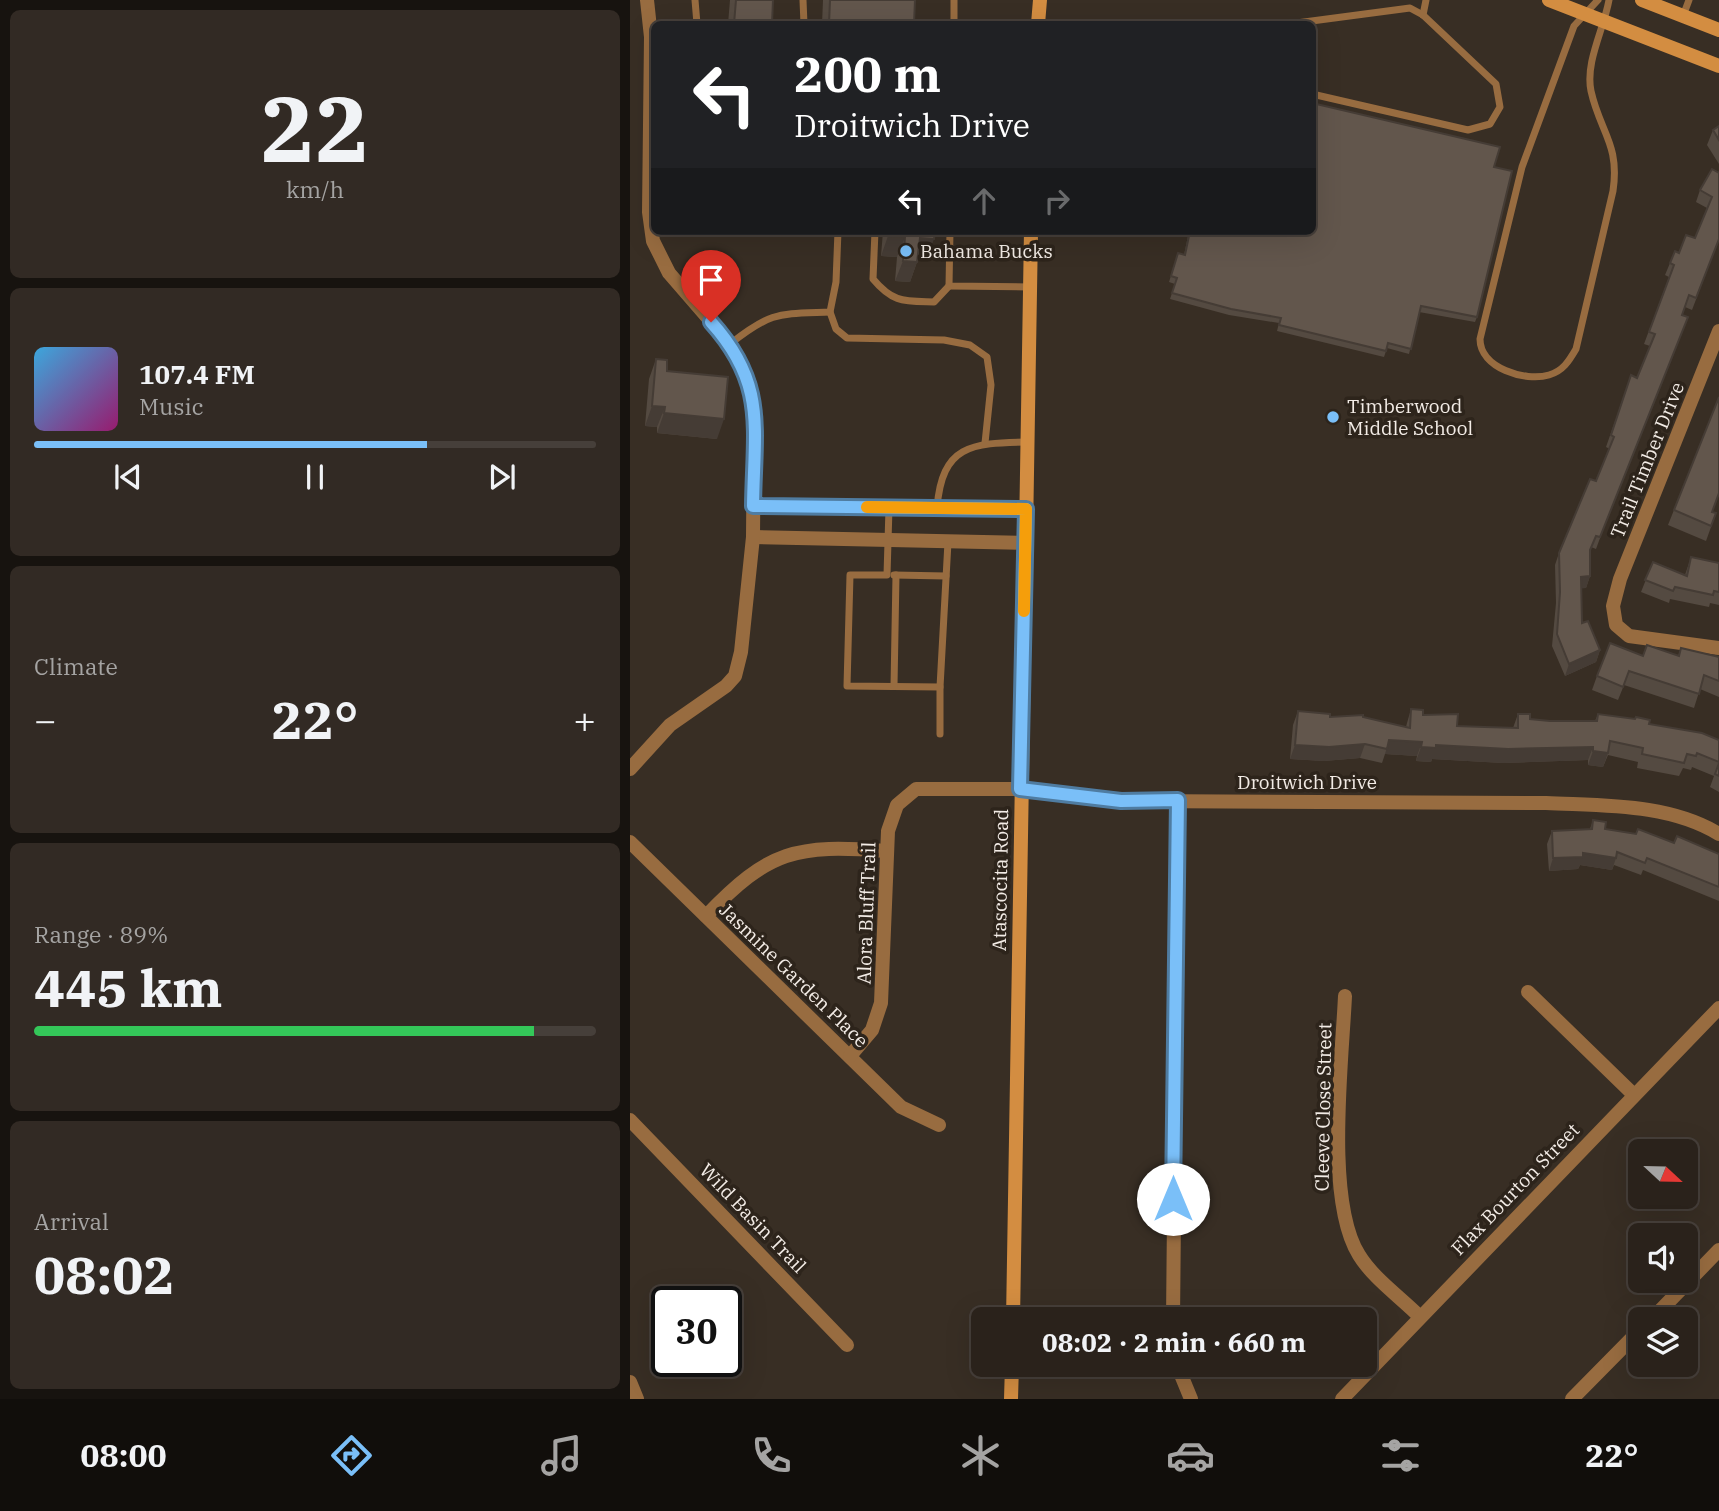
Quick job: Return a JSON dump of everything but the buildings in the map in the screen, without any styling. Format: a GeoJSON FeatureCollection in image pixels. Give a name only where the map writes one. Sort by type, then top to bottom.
{"type":"FeatureCollection","features":[{"type":"Feature","properties":{"kind":"main road"},"geometry":{"type":"LineString","coordinates":[[1038,21],[1040,0]]}},
{"type":"Feature","properties":{"kind":"main road"},"geometry":{"type":"LineString","coordinates":[[1549,0],[1719,66]]}},
{"type":"Feature","properties":{"kind":"main road"},"geometry":{"type":"LineString","coordinates":[[1642,0],[1719,30]]}},
{"type":"Feature","properties":{"kind":"main road","name":"Atascocita Road"},"geometry":{"type":"LineString","coordinates":[[1013,1307],[1031,235]]}},
{"type":"Feature","properties":{"kind":"main road"},"geometry":{"type":"LineString","coordinates":[[1011,1399],[1012,1377]]}},
{"type":"Feature","properties":{"kind":"street"},"geometry":{"type":"LineString","coordinates":[[647,0],[651,50]]}},
{"type":"Feature","properties":{"kind":"street"},"geometry":{"type":"LineString","coordinates":[[651,153],[651,226]]}},
{"type":"Feature","properties":{"kind":"street"},"geometry":{"type":"LineString","coordinates":[[630,769],[677,719],[726,687],[735,676],[741,652],[753,537],[753,397],[746,371],[730,344],[669,273],[652,235]]}},
{"type":"Feature","properties":{"kind":"street","name":"Trail Timber Drive"},"geometry":{"type":"LineString","coordinates":[[1719,331],[1620,579],[1613,604],[1616,625],[1629,636],[1719,648]]}},
{"type":"Feature","properties":{"kind":"street"},"geometry":{"type":"LineString","coordinates":[[753,506],[1026,509]]}},
{"type":"Feature","properties":{"kind":"street"},"geometry":{"type":"LineString","coordinates":[[753,537],[1026,543]]}},
{"type":"Feature","properties":{"kind":"street","name":"Droitwich Drive"},"geometry":{"type":"LineString","coordinates":[[897,804],[916,789],[930,787],[1020,789],[1121,801],[1546,803],[1612,807],[1681,817],[1719,834]]}},
{"type":"Feature","properties":{"kind":"street"},"geometry":{"type":"LineString","coordinates":[[1173,1307],[1178,800]]}},
{"type":"Feature","properties":{"kind":"street","name":"Alora Bluff Trail"},"geometry":{"type":"LineString","coordinates":[[850,1056],[873,1031],[881,1003],[886,851],[891,818],[897,804]]}},
{"type":"Feature","properties":{"kind":"street","name":"Jasmine Garden Place"},"geometry":{"type":"LineString","coordinates":[[630,842],[901,1107],[939,1125]]}},
{"type":"Feature","properties":{"kind":"street"},"geometry":{"type":"LineString","coordinates":[[706,916],[745,877],[783,856],[825,848],[886,851]]}},
{"type":"Feature","properties":{"kind":"street"},"geometry":{"type":"LineString","coordinates":[[1528,992],[1634,1096]]}},
{"type":"Feature","properties":{"kind":"street","name":"Cleeve Close Street"},"geometry":{"type":"LineString","coordinates":[[1345,996],[1340,1127],[1342,1214],[1360,1256],[1419,1316]]}},
{"type":"Feature","properties":{"kind":"street","name":"Flax Bourton Street"},"geometry":{"type":"LineString","coordinates":[[1342,1399],[1419,1316],[1719,1008]]}},
{"type":"Feature","properties":{"kind":"street","name":"Wild Basin Trail"},"geometry":{"type":"LineString","coordinates":[[630,1120],[847,1345]]}},
{"type":"Feature","properties":{"kind":"street"},"geometry":{"type":"LineString","coordinates":[[1664,1307],[1719,1250]]}},
{"type":"Feature","properties":{"kind":"street"},"geometry":{"type":"LineString","coordinates":[[1572,1399],[1628,1343]]}},
{"type":"Feature","properties":{"kind":"street"},"geometry":{"type":"LineString","coordinates":[[1182,1377],[1191,1399]]}},
{"type":"Feature","properties":{"kind":"street"},"geometry":{"type":"LineString","coordinates":[[630,1382],[637,1399]]}},
{"type":"Feature","properties":{"kind":"lane"},"geometry":{"type":"LineString","coordinates":[[695,0],[697,21]]}},
{"type":"Feature","properties":{"kind":"lane"},"geometry":{"type":"LineString","coordinates":[[803,0],[804,21]]}},
{"type":"Feature","properties":{"kind":"lane"},"geometry":{"type":"LineString","coordinates":[[954,0],[954,21]]}},
{"type":"Feature","properties":{"kind":"lane"},"geometry":{"type":"LineString","coordinates":[[1394,9],[1396,0]]}},
{"type":"Feature","properties":{"kind":"lane"},"geometry":{"type":"LineString","coordinates":[[1423,15],[1426,0]]}},
{"type":"Feature","properties":{"kind":"lane"},"geometry":{"type":"LineString","coordinates":[[1598,0],[1584,12],[1574,26],[1522,167],[1480,339],[1485,357],[1503,369],[1537,377],[1562,369],[1576,349],[1617,166],[1591,91],[1590,72],[1606,20],[1609,0]]}},
{"type":"Feature","properties":{"kind":"lane"},"geometry":{"type":"LineString","coordinates":[[1683,16],[1688,1]]}},
{"type":"Feature","properties":{"kind":"lane"},"geometry":{"type":"LineString","coordinates":[[1310,21],[1410,8],[1423,15],[1496,84],[1500,107],[1490,124],[1468,130],[1316,95]]}},
{"type":"Feature","properties":{"kind":"lane"},"geometry":{"type":"LineString","coordinates":[[838,235],[836,282],[830,312],[836,329],[847,338],[944,340],[970,345],[987,357],[991,385],[985,443]]}},
{"type":"Feature","properties":{"kind":"lane"},"geometry":{"type":"LineString","coordinates":[[875,235],[873,279],[886,294],[901,300],[934,302],[949,286],[950,235]]}},
{"type":"Feature","properties":{"kind":"lane"},"geometry":{"type":"LineString","coordinates":[[949,286],[1030,286]]}},
{"type":"Feature","properties":{"kind":"lane"},"geometry":{"type":"LineString","coordinates":[[730,344],[762,319],[783,314],[830,312]]}},
{"type":"Feature","properties":{"kind":"lane"},"geometry":{"type":"LineString","coordinates":[[937,508],[939,479],[954,457],[985,443],[1028,442]]}},
{"type":"Feature","properties":{"kind":"lane"},"geometry":{"type":"LineString","coordinates":[[887,575],[889,507]]}},
{"type":"Feature","properties":{"kind":"lane"},"geometry":{"type":"LineString","coordinates":[[940,734],[948,541]]}},
{"type":"Feature","properties":{"kind":"lane"},"geometry":{"type":"LineString","coordinates":[[940,687],[847,686],[850,575],[946,576]]}},
{"type":"Feature","properties":{"kind":"lane"},"geometry":{"type":"LineString","coordinates":[[894,686],[896,575]]}},
{"type":"Feature","properties":{"kind":"slow traffic"},"geometry":{"type":"LineString","coordinates":[[867,507],[1026,509],[1024,611]]}},
{"type":"Feature","properties":{"kind":"place","name":"Bahama Bucks"},"geometry":{"type":"Point","coordinates":[906,251]}},
{"type":"Feature","properties":{"kind":"place","name":"Timberwood Middle School"},"geometry":{"type":"Point","coordinates":[1333,417]}},
{"type":"Feature","properties":{"kind":"route"},"geometry":{"type":"LineString","coordinates":[[711,322],[736,353],[746,371],[753,397],[753,506],[1026,509],[1020,789],[1121,801],[1178,800],[1173,1199]]}}]}
